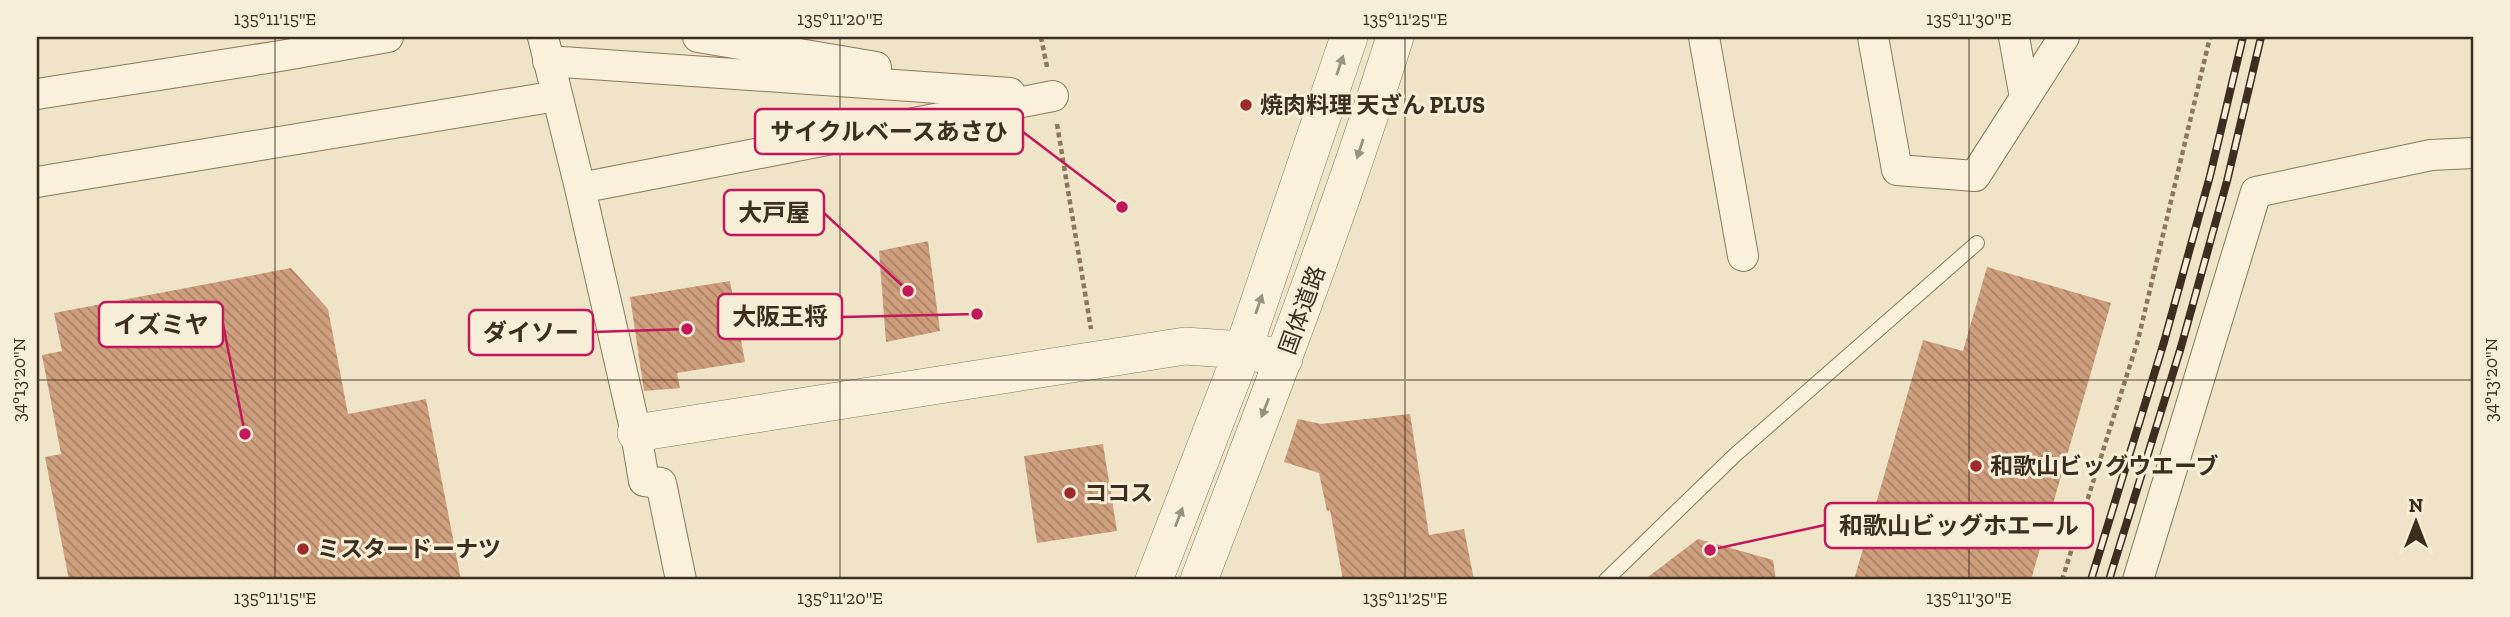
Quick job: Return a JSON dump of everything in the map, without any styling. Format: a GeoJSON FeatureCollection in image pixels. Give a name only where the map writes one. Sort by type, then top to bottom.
{"type":"FeatureCollection","features":[{"type":"Feature","properties":{"kind":"street"},"geometry":{"type":"LineString","coordinates":[[37,94],[388,37]]}},
{"type":"Feature","properties":{"kind":"street"},"geometry":{"type":"LineString","coordinates":[[698,37],[1053,96]]}},
{"type":"Feature","properties":{"kind":"street","name":"国体道路"},"geometry":{"type":"LineString","coordinates":[[1154,580],[1243,350],[1349,37]]}},
{"type":"Feature","properties":{"kind":"street","name":"国体道路"},"geometry":{"type":"LineString","coordinates":[[1199,580],[1284,359],[1358,154],[1395,37]]}},
{"type":"Feature","properties":{"kind":"street"},"geometry":{"type":"LineString","coordinates":[[1704,37],[1743,256]]}},
{"type":"Feature","properties":{"kind":"street"},"geometry":{"type":"LineString","coordinates":[[1873,37],[1897,170],[1975,176],[2064,37]]}},
{"type":"Feature","properties":{"kind":"street"},"geometry":{"type":"LineString","coordinates":[[2014,37],[2025,99]]}},
{"type":"Feature","properties":{"kind":"street"},"geometry":{"type":"LineString","coordinates":[[681,580],[661,483],[644,481],[636,433],[546,49],[1053,96]]}},
{"type":"Feature","properties":{"kind":"street"},"geometry":{"type":"LineString","coordinates":[[37,182],[556,96]]}},
{"type":"Feature","properties":{"kind":"street"},"geometry":{"type":"LineString","coordinates":[[580,188],[1053,96]]}},
{"type":"Feature","properties":{"kind":"street"},"geometry":{"type":"LineString","coordinates":[[2138,580],[2256,192],[2431,155],[2473,153]]}},
{"type":"Feature","properties":{"kind":"street"},"geometry":{"type":"LineString","coordinates":[[636,433],[1185,346],[1243,350],[1284,359]]}},
{"type":"Feature","properties":{"kind":"lane"},"geometry":{"type":"LineString","coordinates":[[1606,580],[1735,455],[1977,243]]}},
{"type":"Feature","properties":{"kind":"path"},"geometry":{"type":"LineString","coordinates":[[2062,580],[2138,340],[2210,37]]}},
{"type":"Feature","properties":{"kind":"path"},"geometry":{"type":"LineString","coordinates":[[1053,96],[1096,360]]}},
{"type":"Feature","properties":{"kind":"building"},"geometry":{"type":"Polygon","coordinates":[[[928,241],[940,331],[886,342],[879,251],[928,241]]]}},
{"type":"Feature","properties":{"kind":"building","name":"和歌山ビッグウエーブ"},"geometry":{"type":"Polygon","coordinates":[[[1987,267],[2111,303],[2031,580],[1854,580],[1923,340],[1963,351],[1987,267]]]}},
{"type":"Feature","properties":{"kind":"building"},"geometry":{"type":"Polygon","coordinates":[[[291,268],[328,309],[348,414],[426,399],[461,580],[69,580],[45,457],[61,454],[42,355],[62,351],[54,313],[291,268]]]}},
{"type":"Feature","properties":{"kind":"building"},"geometry":{"type":"Polygon","coordinates":[[[730,281],[745,362],[677,373],[680,388],[644,391],[630,297],[730,281]]]}},
{"type":"Feature","properties":{"kind":"building"},"geometry":{"type":"Polygon","coordinates":[[[1410,414],[1429,535],[1464,529],[1474,580],[1343,580],[1330,510],[1327,511],[1319,473],[1284,462],[1298,419],[1321,424],[1410,414]]]}},
{"type":"Feature","properties":{"kind":"building","name":"ココス"},"geometry":{"type":"Polygon","coordinates":[[[1103,444],[1117,531],[1037,543],[1024,456],[1103,444]]]}},
{"type":"Feature","properties":{"kind":"building"},"geometry":{"type":"Polygon","coordinates":[[[1698,539],[1773,560],[1776,580],[1644,580],[1698,539]]]}},
{"type":"Feature","properties":{"kind":"railway"},"geometry":{"type":"LineString","coordinates":[[2091,580],[2164,342],[2210,176],[2243,37]]}},
{"type":"Feature","properties":{"kind":"railway"},"geometry":{"type":"LineString","coordinates":[[2109,580],[2181,347],[2227,181],[2261,37]]}},
{"type":"Feature","properties":{"kind":"place","name":"焼肉料理 天ざん PLUS"},"geometry":{"type":"Point","coordinates":[1246,105]}},
{"type":"Feature","properties":{"kind":"place","name":"サイクルベースあさひ"},"geometry":{"type":"Point","coordinates":[1122,207]}},
{"type":"Feature","properties":{"kind":"place","name":"大戸屋"},"geometry":{"type":"Point","coordinates":[908,291]}},
{"type":"Feature","properties":{"kind":"place","name":"大阪王将"},"geometry":{"type":"Point","coordinates":[977,314]}},
{"type":"Feature","properties":{"kind":"place","name":"ダイソー"},"geometry":{"type":"Point","coordinates":[687,329]}},
{"type":"Feature","properties":{"kind":"place","name":"イズミヤ"},"geometry":{"type":"Point","coordinates":[245,434]}},
{"type":"Feature","properties":{"kind":"place","name":"和歌山ビッグウエーブ"},"geometry":{"type":"Point","coordinates":[1976,466]}},
{"type":"Feature","properties":{"kind":"place","name":"ココス"},"geometry":{"type":"Point","coordinates":[1070,493]}},
{"type":"Feature","properties":{"kind":"place","name":"ミスタードーナツ"},"geometry":{"type":"Point","coordinates":[303,549]}},
{"type":"Feature","properties":{"kind":"place","name":"和歌山ビッグホエール"},"geometry":{"type":"Point","coordinates":[1710,550]}}]}
